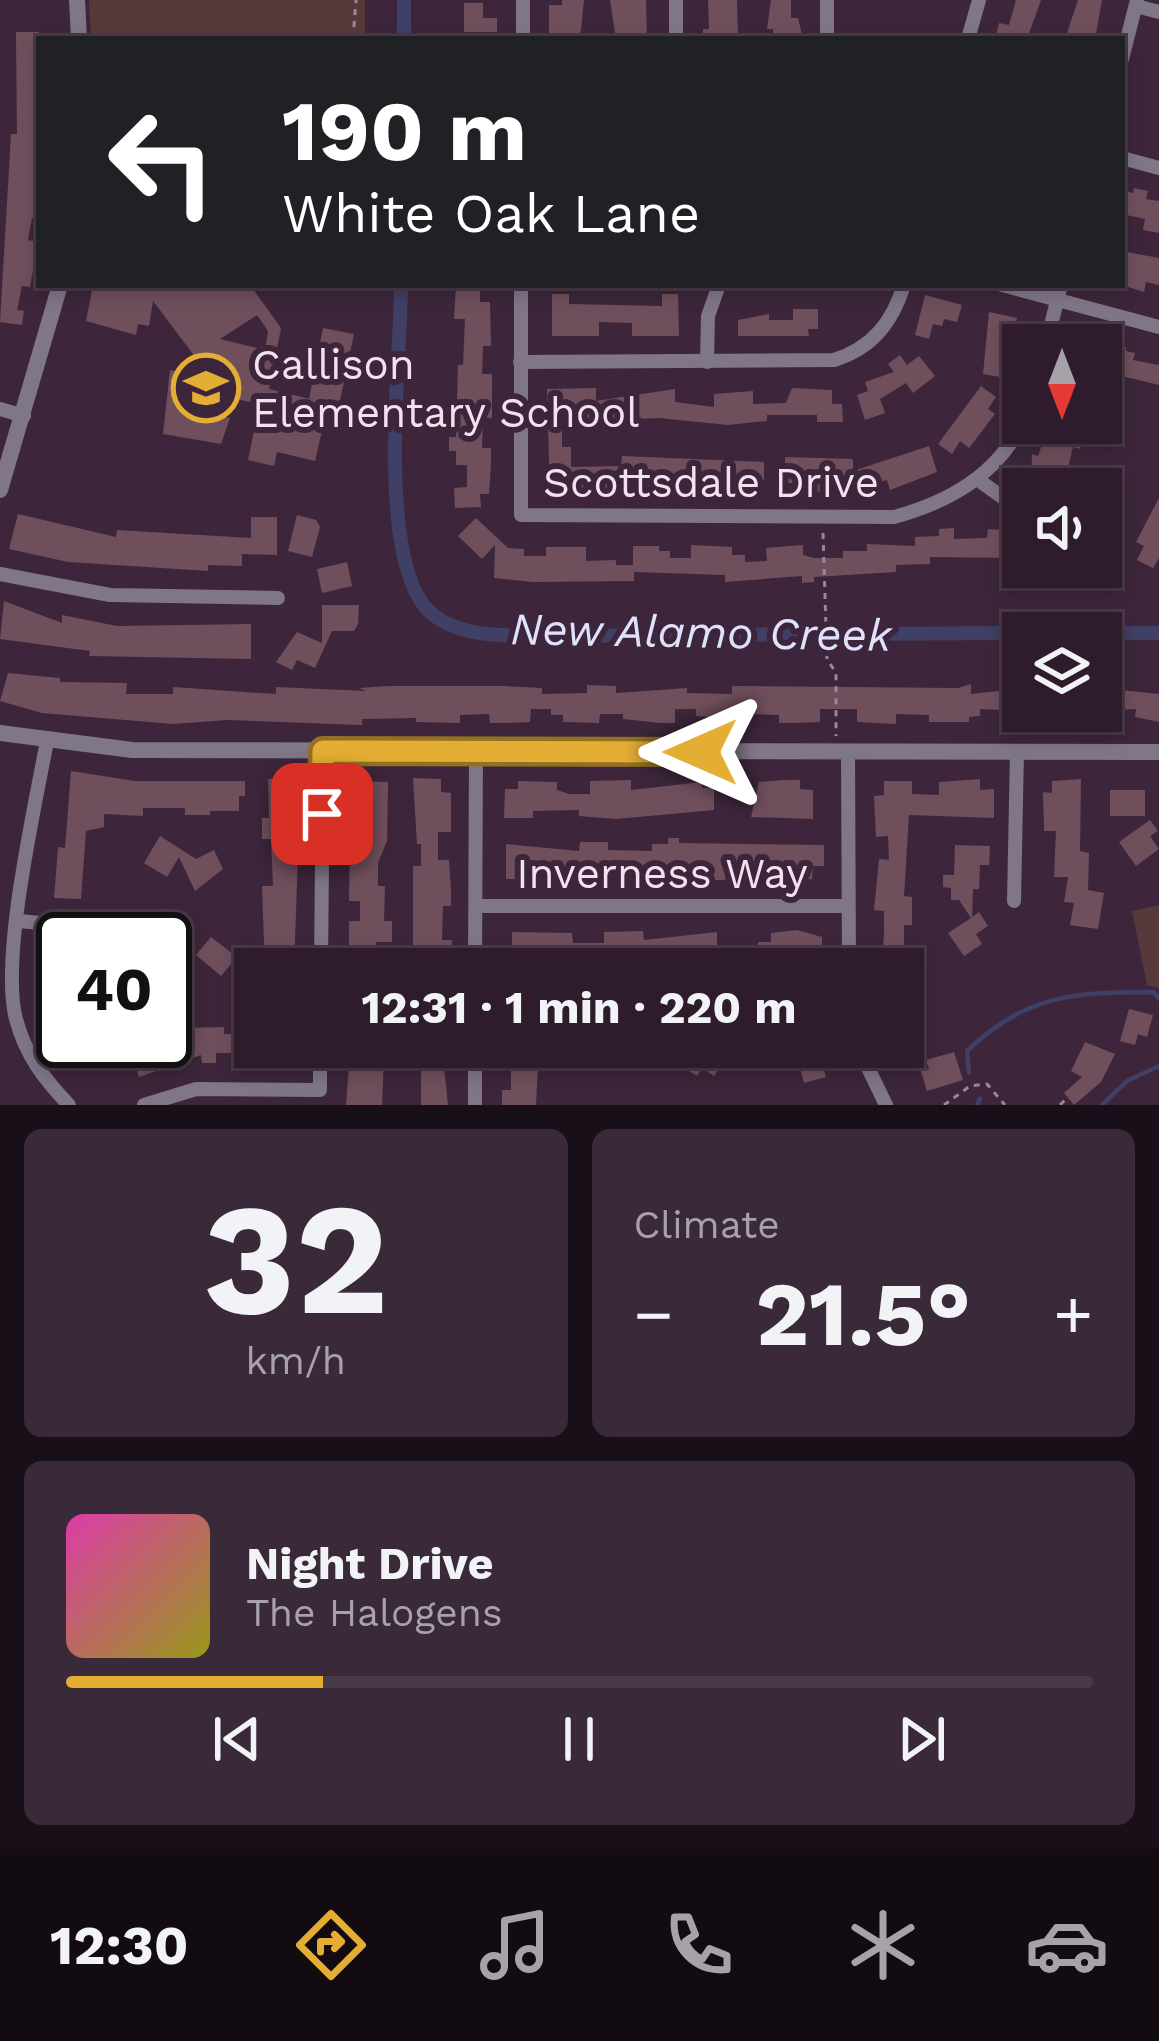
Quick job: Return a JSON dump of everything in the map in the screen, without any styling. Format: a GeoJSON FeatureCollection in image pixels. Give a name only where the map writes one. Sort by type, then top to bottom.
{"type":"FeatureCollection","features":[{"type":"Feature","properties":{"kind":"street"},"geometry":{"type":"LineString","coordinates":[[77,0],[79,36]]}},
{"type":"Feature","properties":{"kind":"street"},"geometry":{"type":"LineString","coordinates":[[523,36],[524,0]]}},
{"type":"Feature","properties":{"kind":"street"},"geometry":{"type":"LineString","coordinates":[[676,0],[676,36]]}},
{"type":"Feature","properties":{"kind":"street"},"geometry":{"type":"LineString","coordinates":[[826,0],[827,36]]}},
{"type":"Feature","properties":{"kind":"street"},"geometry":{"type":"LineString","coordinates":[[969,36],[979,0]]}},
{"type":"Feature","properties":{"kind":"street"},"geometry":{"type":"LineString","coordinates":[[1125,48],[1137,3],[1159,12]]}},
{"type":"Feature","properties":{"kind":"street"},"geometry":{"type":"LineString","coordinates":[[1125,159],[1159,168]]}},
{"type":"Feature","properties":{"kind":"street"},"geometry":{"type":"LineString","coordinates":[[0,490],[60,288]]}},
{"type":"Feature","properties":{"kind":"street","name":"Scottsdale Drive"},"geometry":{"type":"LineString","coordinates":[[521,288],[521,515],[894,517],[945,501],[977,479],[1005,444]]}},
{"type":"Feature","properties":{"kind":"street"},"geometry":{"type":"LineString","coordinates":[[707,362],[708,316],[718,288]]}},
{"type":"Feature","properties":{"kind":"street"},"geometry":{"type":"LineString","coordinates":[[520,362],[813,362],[848,356],[881,332],[903,288]]}},
{"type":"Feature","properties":{"kind":"street"},"geometry":{"type":"LineString","coordinates":[[1026,288],[1059,292],[1159,327]]}},
{"type":"Feature","properties":{"kind":"street"},"geometry":{"type":"LineString","coordinates":[[1051,324],[1059,292]]}},
{"type":"Feature","properties":{"kind":"street"},"geometry":{"type":"LineString","coordinates":[[0,409],[24,416]]}},
{"type":"Feature","properties":{"kind":"street"},"geometry":{"type":"LineString","coordinates":[[977,479],[1002,497]]}},
{"type":"Feature","properties":{"kind":"street"},"geometry":{"type":"LineString","coordinates":[[0,574],[110,596],[278,598]]}},
{"type":"Feature","properties":{"kind":"street"},"geometry":{"type":"LineString","coordinates":[[0,733],[132,750],[1159,752]]}},
{"type":"Feature","properties":{"kind":"street"},"geometry":{"type":"LineString","coordinates":[[47,741],[19,920],[14,1013],[40,1075],[69,1105]]}},
{"type":"Feature","properties":{"kind":"street"},"geometry":{"type":"LineString","coordinates":[[321,948],[323,751]]}},
{"type":"Feature","properties":{"kind":"street"},"geometry":{"type":"LineString","coordinates":[[475,948],[476,752]]}},
{"type":"Feature","properties":{"kind":"street"},"geometry":{"type":"LineString","coordinates":[[842,752],[849,948]]}},
{"type":"Feature","properties":{"kind":"street"},"geometry":{"type":"LineString","coordinates":[[1014,902],[1017,752]]}},
{"type":"Feature","properties":{"kind":"street","name":"Inverness Way"},"geometry":{"type":"LineString","coordinates":[[476,906],[848,906]]}},
{"type":"Feature","properties":{"kind":"street"},"geometry":{"type":"LineString","coordinates":[[19,920],[36,922]]}},
{"type":"Feature","properties":{"kind":"street"},"geometry":{"type":"LineString","coordinates":[[475,1068],[475,1105]]}},
{"type":"Feature","properties":{"kind":"street"},"geometry":{"type":"LineString","coordinates":[[868,1068],[886,1105]]}},
{"type":"Feature","properties":{"kind":"street"},"geometry":{"type":"LineString","coordinates":[[144,1105],[196,1089],[320,1097]]}},
{"type":"Feature","properties":{"kind":"path"},"geometry":{"type":"LineString","coordinates":[[353,36],[356,0]]}},
{"type":"Feature","properties":{"kind":"path"},"geometry":{"type":"LineString","coordinates":[[823,519],[827,659],[836,673],[842,752]]}},
{"type":"Feature","properties":{"kind":"path"},"geometry":{"type":"LineString","coordinates":[[944,1105],[970,1086],[986,1084],[1005,1105]]}},
{"type":"Feature","properties":{"kind":"shaded area"},"geometry":{"type":"Polygon","coordinates":[[[89,0],[365,0],[365,36],[91,36],[89,0]]]}},
{"type":"Feature","properties":{"kind":"shaded area"},"geometry":{"type":"Polygon","coordinates":[[[1159,905],[1159,988],[1147,985],[1132,911],[1159,905]]]}},
{"type":"Feature","properties":{"kind":"building"},"geometry":{"type":"Polygon","coordinates":[[[562,0],[584,0],[580,36],[549,36],[549,5],[562,5],[562,0]]]}},
{"type":"Feature","properties":{"kind":"building"},"geometry":{"type":"Polygon","coordinates":[[[610,0],[646,0],[647,36],[616,36],[610,0]]]}},
{"type":"Feature","properties":{"kind":"building"},"geometry":{"type":"Polygon","coordinates":[[[708,0],[737,0],[738,36],[703,36],[703,29],[709,29],[708,0]]]}},
{"type":"Feature","properties":{"kind":"building"},"geometry":{"type":"Polygon","coordinates":[[[771,0],[791,0],[791,18],[798,18],[802,36],[773,36],[773,29],[767,29],[771,0]]]}},
{"type":"Feature","properties":{"kind":"building"},"geometry":{"type":"Polygon","coordinates":[[[1016,0],[1041,0],[1028,36],[996,36],[999,23],[1009,25],[1016,0]]]}},
{"type":"Feature","properties":{"kind":"building"},"geometry":{"type":"Polygon","coordinates":[[[1078,0],[1102,0],[1096,36],[1066,36],[1078,0]]]}},
{"type":"Feature","properties":{"kind":"building"},"geometry":{"type":"Polygon","coordinates":[[[464,3],[483,3],[483,18],[497,18],[497,32],[464,32],[464,3]]]}},
{"type":"Feature","properties":{"kind":"building"},"geometry":{"type":"Polygon","coordinates":[[[16,32],[39,32],[36,219],[32,218],[28,240],[36,242],[36,253],[30,287],[22,286],[17,310],[24,311],[22,325],[0,322],[11,134],[17,134],[16,32]]]}},
{"type":"Feature","properties":{"kind":"building"},"geometry":{"type":"Polygon","coordinates":[[[1134,188],[1148,191],[1146,199],[1159,201],[1159,233],[1143,230],[1145,219],[1125,215],[1125,191],[1133,193],[1134,188]]]}},
{"type":"Feature","properties":{"kind":"building"},"geometry":{"type":"Polygon","coordinates":[[[1125,252],[1159,258],[1159,285],[1146,282],[1144,292],[1125,286],[1125,252]]]}},
{"type":"Feature","properties":{"kind":"building"},"geometry":{"type":"Polygon","coordinates":[[[92,288],[252,288],[281,328],[269,389],[309,399],[323,328],[354,334],[339,405],[347,407],[342,430],[323,426],[315,461],[277,452],[274,466],[248,460],[256,422],[295,429],[298,412],[217,395],[214,415],[230,418],[221,444],[163,434],[170,370],[181,372],[183,362],[202,366],[153,301],[149,326],[138,324],[136,335],[86,321],[92,288]],[[257,315],[220,339],[265,350],[268,331],[257,315]]]}},
{"type":"Feature","properties":{"kind":"building"},"geometry":{"type":"Polygon","coordinates":[[[456,288],[480,288],[480,302],[490,302],[491,346],[483,346],[482,374],[492,374],[492,418],[483,418],[482,448],[491,448],[489,494],[480,494],[481,507],[455,508],[454,488],[467,487],[467,465],[456,465],[456,451],[449,451],[449,437],[456,437],[465,319],[454,319],[456,288]]]}},
{"type":"Feature","properties":{"kind":"building"},"geometry":{"type":"Polygon","coordinates":[[[552,294],[569,294],[569,304],[662,306],[662,294],[678,294],[679,336],[632,336],[632,323],[599,322],[599,336],[552,336],[552,294]]]}},
{"type":"Feature","properties":{"kind":"building"},"geometry":{"type":"Polygon","coordinates":[[[925,295],[962,305],[957,322],[944,319],[942,326],[933,324],[929,339],[915,335],[925,295]]]}},
{"type":"Feature","properties":{"kind":"building"},"geometry":{"type":"Polygon","coordinates":[[[793,309],[818,309],[818,329],[808,329],[809,336],[738,336],[738,320],[769,314],[769,320],[793,320],[793,309]]]}},
{"type":"Feature","properties":{"kind":"building"},"geometry":{"type":"Polygon","coordinates":[[[989,312],[1017,318],[1015,324],[1002,324],[1002,377],[983,374],[989,312]]]}},
{"type":"Feature","properties":{"kind":"building"},"geometry":{"type":"Polygon","coordinates":[[[1122,346],[1135,353],[1133,360],[1159,365],[1159,385],[1122,376],[1122,346]]]}},
{"type":"Feature","properties":{"kind":"building"},"geometry":{"type":"Polygon","coordinates":[[[900,355],[907,365],[919,356],[935,376],[913,393],[906,383],[880,399],[885,413],[865,420],[857,395],[868,391],[865,382],[894,372],[888,364],[900,355]]]}},
{"type":"Feature","properties":{"kind":"building"},"geometry":{"type":"Polygon","coordinates":[[[981,386],[996,397],[988,409],[995,414],[969,448],[960,441],[952,454],[938,444],[981,386]]]}},
{"type":"Feature","properties":{"kind":"building"},"geometry":{"type":"Polygon","coordinates":[[[596,388],[596,401],[675,389],[675,402],[714,407],[714,394],[753,391],[753,404],[786,403],[792,388],[832,390],[832,404],[842,404],[843,422],[817,422],[817,415],[767,415],[767,421],[728,425],[659,418],[610,420],[610,426],[592,426],[591,419],[582,419],[582,414],[562,414],[562,447],[571,447],[571,467],[621,466],[622,456],[764,462],[764,481],[755,481],[755,489],[714,492],[714,478],[675,477],[675,491],[634,491],[634,483],[614,482],[614,489],[597,490],[597,495],[550,495],[547,389],[596,388]]]}},
{"type":"Feature","properties":{"kind":"building"},"geometry":{"type":"Polygon","coordinates":[[[1042,444],[1082,444],[1080,449],[1073,447],[1068,468],[1032,468],[1032,454],[1038,456],[1042,444]]]}},
{"type":"Feature","properties":{"kind":"building"},"geometry":{"type":"Polygon","coordinates":[[[929,446],[937,472],[890,490],[887,480],[873,484],[871,476],[839,476],[840,490],[799,492],[799,483],[785,483],[785,457],[853,459],[853,471],[929,446]]]}},
{"type":"Feature","properties":{"kind":"building"},"geometry":{"type":"Polygon","coordinates":[[[1159,498],[1159,558],[1153,568],[1137,560],[1144,546],[1136,542],[1159,498]]]}},
{"type":"Feature","properties":{"kind":"building"},"geometry":{"type":"Polygon","coordinates":[[[18,514],[116,537],[117,530],[251,538],[251,517],[277,517],[277,555],[242,554],[242,566],[208,565],[208,571],[68,562],[9,549],[18,514]]]}},
{"type":"Feature","properties":{"kind":"building"},"geometry":{"type":"Polygon","coordinates":[[[297,515],[316,520],[320,527],[312,557],[288,551],[297,515]]]}},
{"type":"Feature","properties":{"kind":"building"},"geometry":{"type":"Polygon","coordinates":[[[476,518],[508,548],[524,549],[524,556],[546,556],[546,547],[586,547],[586,561],[633,565],[633,546],[659,546],[659,551],[670,551],[670,558],[691,558],[691,545],[732,547],[732,555],[745,555],[745,562],[767,561],[766,548],[803,545],[803,555],[843,558],[843,551],[867,551],[867,544],[915,546],[915,537],[939,536],[939,529],[954,528],[954,539],[987,538],[988,529],[1002,530],[1002,558],[930,557],[930,564],[896,565],[896,572],[814,577],[814,582],[802,583],[802,576],[725,582],[725,575],[634,572],[634,581],[533,582],[494,578],[495,545],[482,559],[458,536],[476,518]]]}},
{"type":"Feature","properties":{"kind":"building"},"geometry":{"type":"Polygon","coordinates":[[[347,562],[352,586],[322,593],[317,569],[347,562]]]}},
{"type":"Feature","properties":{"kind":"building"},"geometry":{"type":"Polygon","coordinates":[[[4,601],[62,623],[62,615],[117,626],[251,624],[251,659],[89,656],[90,651],[0,639],[4,601]]]}},
{"type":"Feature","properties":{"kind":"building"},"geometry":{"type":"Polygon","coordinates":[[[322,605],[359,605],[354,631],[332,631],[315,668],[297,660],[292,670],[276,662],[297,632],[322,643],[322,605]]]}},
{"type":"Feature","properties":{"kind":"building"},"geometry":{"type":"Polygon","coordinates":[[[8,673],[60,678],[60,682],[127,683],[126,694],[173,694],[173,687],[276,694],[276,687],[366,691],[359,688],[504,686],[542,688],[542,694],[587,693],[587,685],[616,686],[616,693],[687,688],[687,693],[732,694],[732,686],[958,688],[971,684],[971,694],[1002,691],[1002,710],[980,709],[980,716],[969,717],[969,722],[929,722],[929,715],[896,714],[896,724],[857,722],[857,709],[820,709],[820,722],[779,723],[779,715],[747,714],[747,723],[707,721],[707,717],[696,716],[696,709],[675,709],[675,723],[600,714],[599,723],[563,722],[563,715],[551,715],[551,709],[531,709],[530,722],[490,723],[489,714],[460,715],[460,723],[416,722],[416,718],[362,719],[362,725],[228,720],[173,724],[42,713],[0,701],[8,673]]]}},
{"type":"Feature","properties":{"kind":"building"},"geometry":{"type":"Polygon","coordinates":[[[1122,690],[1159,694],[1159,722],[1135,717],[1136,709],[1122,710],[1122,690]]]}},
{"type":"Feature","properties":{"kind":"building"},"geometry":{"type":"Polygon","coordinates":[[[71,771],[135,781],[245,781],[245,796],[239,796],[239,811],[210,811],[210,815],[185,815],[185,808],[143,808],[143,816],[104,814],[104,827],[86,831],[81,899],[54,898],[58,847],[65,848],[71,771]]]}},
{"type":"Feature","properties":{"kind":"building"},"geometry":{"type":"Polygon","coordinates":[[[295,778],[298,831],[288,830],[289,855],[298,854],[295,948],[264,948],[262,886],[273,886],[271,839],[262,839],[262,818],[269,818],[268,779],[295,778]]]}},
{"type":"Feature","properties":{"kind":"building"},"geometry":{"type":"Polygon","coordinates":[[[413,778],[441,779],[441,792],[451,793],[451,832],[438,832],[438,860],[449,860],[451,891],[451,906],[443,906],[442,940],[452,940],[452,948],[413,948],[413,866],[421,866],[421,844],[417,844],[413,778]]]}},
{"type":"Feature","properties":{"kind":"building"},"geometry":{"type":"Polygon","coordinates":[[[980,779],[980,790],[994,789],[994,818],[909,815],[904,896],[912,897],[912,925],[904,925],[904,948],[883,948],[884,911],[874,910],[879,859],[889,860],[888,836],[876,837],[874,796],[884,795],[884,781],[912,781],[912,794],[939,795],[939,782],[980,779]]]}},
{"type":"Feature","properties":{"kind":"building"},"geometry":{"type":"Polygon","coordinates":[[[1081,779],[1080,851],[1089,853],[1088,890],[1104,893],[1098,929],[1070,925],[1074,903],[1064,902],[1068,877],[1054,877],[1056,831],[1044,831],[1043,792],[1052,793],[1052,781],[1081,779]]]}},
{"type":"Feature","properties":{"kind":"building"},"geometry":{"type":"Polygon","coordinates":[[[631,780],[631,790],[702,782],[702,788],[714,788],[714,810],[616,819],[579,816],[579,810],[533,811],[533,818],[504,818],[505,789],[518,789],[518,781],[557,782],[557,790],[590,794],[590,781],[631,780]]]}},
{"type":"Feature","properties":{"kind":"building"},"geometry":{"type":"Polygon","coordinates":[[[800,780],[800,789],[813,790],[813,819],[751,817],[759,782],[800,780]]]}},
{"type":"Feature","properties":{"kind":"building"},"geometry":{"type":"Polygon","coordinates":[[[351,781],[388,782],[387,841],[378,863],[378,886],[385,886],[384,921],[392,921],[392,942],[376,942],[376,948],[349,948],[349,921],[360,921],[360,901],[349,901],[351,781]]]}},
{"type":"Feature","properties":{"kind":"building"},"geometry":{"type":"Polygon","coordinates":[[[1110,790],[1145,790],[1145,816],[1110,816],[1110,790]]]}},
{"type":"Feature","properties":{"kind":"building"},"geometry":{"type":"Polygon","coordinates":[[[1150,820],[1158,831],[1150,836],[1159,849],[1136,866],[1119,842],[1150,820]]]}},
{"type":"Feature","properties":{"kind":"building"},"geometry":{"type":"Polygon","coordinates":[[[160,836],[196,859],[214,850],[223,869],[195,891],[179,857],[167,877],[144,863],[160,836]]]}},
{"type":"Feature","properties":{"kind":"building"},"geometry":{"type":"Polygon","coordinates":[[[668,838],[679,838],[679,843],[824,845],[824,866],[813,866],[812,879],[786,881],[772,881],[772,871],[740,870],[740,879],[699,881],[699,871],[668,872],[668,879],[627,879],[616,871],[594,871],[594,881],[543,874],[543,866],[522,866],[522,879],[506,879],[506,844],[579,851],[580,842],[608,842],[608,850],[652,851],[652,844],[668,844],[668,838]]]}},
{"type":"Feature","properties":{"kind":"building"},"geometry":{"type":"Polygon","coordinates":[[[955,845],[990,846],[989,865],[980,865],[979,889],[973,889],[972,917],[979,912],[988,926],[976,934],[982,944],[964,956],[948,933],[971,918],[959,900],[951,900],[951,888],[943,887],[943,875],[954,875],[955,845]]]}},
{"type":"Feature","properties":{"kind":"building"},"geometry":{"type":"Polygon","coordinates":[[[797,930],[822,937],[822,948],[758,948],[758,942],[771,942],[771,933],[797,930]]]}},
{"type":"Feature","properties":{"kind":"building"},"geometry":{"type":"Polygon","coordinates":[[[643,931],[644,940],[717,932],[717,945],[729,948],[502,948],[512,946],[512,932],[572,933],[573,943],[604,943],[604,932],[643,931]]]}},
{"type":"Feature","properties":{"kind":"building"},"geometry":{"type":"Polygon","coordinates":[[[211,937],[234,955],[234,961],[221,976],[196,955],[211,937]]]}},
{"type":"Feature","properties":{"kind":"building"},"geometry":{"type":"Polygon","coordinates":[[[1129,1009],[1153,1015],[1147,1037],[1138,1034],[1135,1045],[1120,1041],[1129,1009]]]}},
{"type":"Feature","properties":{"kind":"building"},"geometry":{"type":"Polygon","coordinates":[[[224,1027],[224,1034],[234,1034],[234,1053],[216,1053],[216,1063],[202,1063],[201,1055],[192,1058],[192,1028],[224,1027]]]}},
{"type":"Feature","properties":{"kind":"building"},"geometry":{"type":"Polygon","coordinates":[[[1085,1042],[1115,1054],[1101,1082],[1074,1105],[1064,1093],[1082,1077],[1071,1071],[1085,1042]]]}},
{"type":"Feature","properties":{"kind":"building"},"geometry":{"type":"Polygon","coordinates":[[[954,1052],[963,1080],[927,1091],[921,1071],[929,1069],[926,1060],[954,1052]]]}},
{"type":"Feature","properties":{"kind":"building"},"geometry":{"type":"Polygon","coordinates":[[[136,1068],[164,1068],[139,1077],[136,1068]]]}},
{"type":"Feature","properties":{"kind":"building"},"geometry":{"type":"Polygon","coordinates":[[[349,1068],[384,1068],[382,1105],[346,1105],[349,1068]]]}},
{"type":"Feature","properties":{"kind":"building"},"geometry":{"type":"Polygon","coordinates":[[[421,1068],[444,1068],[448,1105],[421,1105],[421,1068]]]}},
{"type":"Feature","properties":{"kind":"building"},"geometry":{"type":"Polygon","coordinates":[[[511,1068],[538,1068],[536,1105],[502,1105],[502,1090],[511,1090],[511,1068]]]}},
{"type":"Feature","properties":{"kind":"building"},"geometry":{"type":"Polygon","coordinates":[[[800,1068],[824,1068],[826,1077],[804,1083],[800,1068]]]}},
{"type":"Feature","properties":{"kind":"waterway","name":"New Alamo Creek"},"geometry":{"type":"LineString","coordinates":[[404,0],[404,36]]}},
{"type":"Feature","properties":{"kind":"waterway","name":"New Alamo Creek"},"geometry":{"type":"LineString","coordinates":[[401,288],[397,507],[414,588],[440,620],[473,632],[520,636],[1002,633]]}},
{"type":"Feature","properties":{"kind":"waterway","name":"New Alamo Creek"},"geometry":{"type":"LineString","coordinates":[[1122,633],[1159,633]]}},
{"type":"Feature","properties":{"kind":"waterway"},"geometry":{"type":"LineString","coordinates":[[969,1073],[967,1051],[1032,1007],[1101,993],[1154,992],[1159,999]]}},
{"type":"Feature","properties":{"kind":"waterway"},"geometry":{"type":"LineString","coordinates":[[1102,1105],[1127,1081],[1159,1066]]}},
{"type":"Feature","properties":{"kind":"waterway"},"geometry":{"type":"LineString","coordinates":[[977,1105],[980,1099]]}},
{"type":"Feature","properties":{"kind":"place","name":"Callison Elementary School"},"geometry":{"type":"Point","coordinates":[206,388]}},
{"type":"Feature","properties":{"kind":"route"},"geometry":{"type":"LineString","coordinates":[[322,814],[323,751],[701,752]]}}]}
